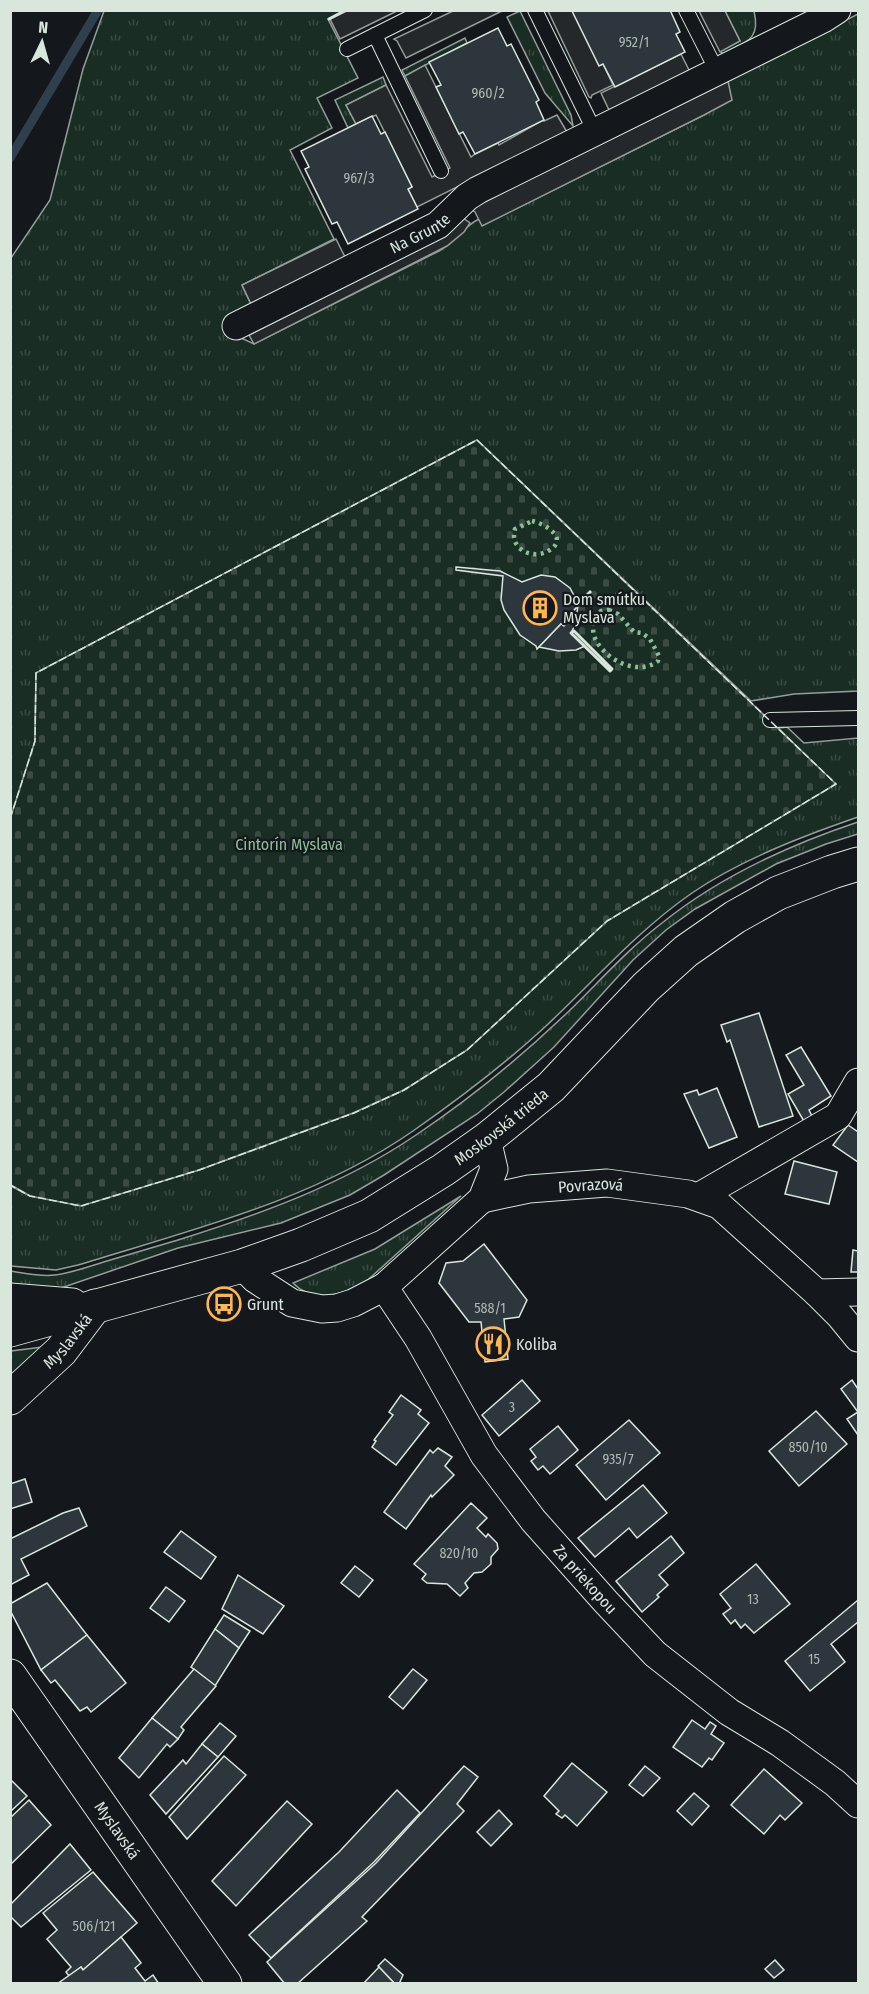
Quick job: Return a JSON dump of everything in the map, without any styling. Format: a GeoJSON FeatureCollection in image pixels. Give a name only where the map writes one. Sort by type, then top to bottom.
{"type":"FeatureCollection","features":[{"type":"Feature","properties":{"kind":"street","name":"Na Grunte"},"geometry":{"type":"LineString","coordinates":[[236,326],[438,225],[467,197],[837,10]]}},
{"type":"Feature","properties":{"kind":"street","name":"Moskovská trieda"},"geometry":{"type":"LineString","coordinates":[[10,1330],[242,1266],[301,1245],[369,1216],[443,1170],[487,1139],[551,1087],[646,987],[686,951],[735,917],[778,893],[858,864]]}},
{"type":"Feature","properties":{"kind":"street"},"geometry":{"type":"LineString","coordinates":[[698,1197],[838,1116],[858,1082]]}},
{"type":"Feature","properties":{"kind":"street"},"geometry":{"type":"LineString","coordinates":[[242,1266],[255,1280],[292,1303],[307,1307],[337,1308],[353,1303],[384,1287],[482,1200],[494,1169],[487,1139]]}},
{"type":"Feature","properties":{"kind":"street","name":"Povrazová"},"geometry":{"type":"LineString","coordinates":[[482,1200],[529,1189],[607,1183],[698,1197],[719,1205],[817,1293],[858,1338]]}},
{"type":"Feature","properties":{"kind":"street","name":"Za priekopou"},"geometry":{"type":"LineString","coordinates":[[384,1287],[418,1338],[484,1455],[533,1520],[606,1602],[655,1654],[729,1712],[780,1743],[835,1783],[858,1804]]}},
{"type":"Feature","properties":{"kind":"street"},"geometry":{"type":"LineString","coordinates":[[817,1293],[858,1292]]}},
{"type":"Feature","properties":{"kind":"street","name":"Moskovská trieda"},"geometry":{"type":"LineString","coordinates":[[10,1300],[95,1306]]}},
{"type":"Feature","properties":{"kind":"street","name":"Myslavská"},"geometry":{"type":"LineString","coordinates":[[10,1398],[62,1351],[95,1306]]}},
{"type":"Feature","properties":{"kind":"street","name":"Myslavská"},"geometry":{"type":"LineString","coordinates":[[11,1677],[225,1983]]}},
{"type":"Feature","properties":{"kind":"lane"},"geometry":{"type":"LineString","coordinates":[[347,49],[424,10]]}},
{"type":"Feature","properties":{"kind":"lane"},"geometry":{"type":"LineString","coordinates":[[535,10],[595,132]]}},
{"type":"Feature","properties":{"kind":"lane"},"geometry":{"type":"LineString","coordinates":[[686,10],[717,71]]}},
{"type":"Feature","properties":{"kind":"lane"},"geometry":{"type":"LineString","coordinates":[[375,35],[441,171]]}},
{"type":"Feature","properties":{"kind":"lane"},"geometry":{"type":"LineString","coordinates":[[770,720],[858,718]]}},
{"type":"Feature","properties":{"kind":"green space"},"geometry":{"type":"Polygon","coordinates":[[[104,11],[344,11],[328,19],[358,78],[317,98],[332,128],[290,150],[334,239],[242,285],[251,304],[230,316],[241,338],[254,344],[439,251],[479,219],[483,225],[704,115],[728,81],[858,14],[858,691],[794,694],[751,701],[477,440],[36,673],[35,741],[11,819],[11,258],[50,200],[83,69],[104,11]]]}},
{"type":"Feature","properties":{"kind":"green space"},"geometry":{"type":"Polygon","coordinates":[[[520,11],[571,115],[573,126],[545,93],[507,17],[520,11]]]}},
{"type":"Feature","properties":{"kind":"green space"},"geometry":{"type":"Polygon","coordinates":[[[725,11],[754,11],[756,21],[750,39],[723,54],[720,51],[740,41],[725,11]]]}},
{"type":"Feature","properties":{"kind":"green space"},"geometry":{"type":"Polygon","coordinates":[[[465,38],[467,43],[405,76],[402,70],[465,38]]]}},
{"type":"Feature","properties":{"kind":"green space"},"geometry":{"type":"Polygon","coordinates":[[[383,77],[386,85],[346,105],[356,124],[348,128],[335,100],[383,77]]]}},
{"type":"Feature","properties":{"kind":"green space","name":"Cintorín Myslava"},"geometry":{"type":"Polygon","coordinates":[[[477,440],[836,784],[607,921],[467,1050],[404,1090],[353,1113],[199,1170],[81,1206],[30,1196],[11,1185],[10,819],[35,741],[36,673],[477,440]]]}},
{"type":"Feature","properties":{"kind":"green space"},"geometry":{"type":"Polygon","coordinates":[[[787,727],[804,743],[858,738],[858,817],[751,859],[692,893],[634,940],[514,1054],[413,1131],[335,1176],[251,1211],[78,1265],[56,1270],[11,1266],[11,1186],[30,1196],[139,1188],[199,1170],[353,1113],[404,1090],[467,1050],[607,921],[835,784],[778,728],[787,727]]]}},
{"type":"Feature","properties":{"kind":"green space"},"geometry":{"type":"Polygon","coordinates":[[[858,822],[858,834],[776,864],[695,909],[666,930],[633,960],[554,1047],[504,1092],[477,1114],[350,1195],[281,1223],[178,1248],[61,1288],[11,1288],[10,1271],[61,1274],[178,1240],[240,1220],[301,1196],[389,1153],[456,1107],[514,1061],[637,944],[684,906],[756,864],[806,841],[858,822]]]}},
{"type":"Feature","properties":{"kind":"green space"},"geometry":{"type":"Polygon","coordinates":[[[461,1196],[361,1286],[335,1294],[317,1295],[300,1289],[293,1283],[375,1249],[461,1196]]]}},
{"type":"Feature","properties":{"kind":"green space"},"geometry":{"type":"Polygon","coordinates":[[[51,1346],[11,1378],[11,1351],[51,1346]]]}},
{"type":"Feature","properties":{"kind":"shaded area"},"geometry":{"type":"Polygon","coordinates":[[[347,11],[397,11],[340,39],[330,19],[347,11]]]}},
{"type":"Feature","properties":{"kind":"shaded area"},"geometry":{"type":"Polygon","coordinates":[[[453,11],[502,11],[406,58],[394,39],[453,11]]]}},
{"type":"Feature","properties":{"kind":"shaded area"},"geometry":{"type":"Polygon","coordinates":[[[548,11],[574,11],[599,65],[603,64],[613,85],[589,97],[548,11]]]}},
{"type":"Feature","properties":{"kind":"shaded area"},"geometry":{"type":"Polygon","coordinates":[[[699,11],[725,11],[740,41],[720,52],[699,11]]]}},
{"type":"Feature","properties":{"kind":"shaded area"},"geometry":{"type":"Polygon","coordinates":[[[681,54],[689,70],[692,71],[609,110],[601,93],[681,54]]]}},
{"type":"Feature","properties":{"kind":"shaded area"},"geometry":{"type":"Polygon","coordinates":[[[425,65],[471,157],[557,115],[567,132],[417,207],[408,189],[412,187],[376,115],[356,124],[346,105],[386,85],[432,177],[450,168],[405,76],[425,65]]]}},
{"type":"Feature","properties":{"kind":"shaded area"},"geometry":{"type":"Polygon","coordinates":[[[728,81],[732,100],[704,115],[482,226],[472,210],[476,206],[728,81]]]}},
{"type":"Feature","properties":{"kind":"shaded area"},"geometry":{"type":"Polygon","coordinates":[[[463,218],[470,223],[464,232],[447,246],[254,344],[249,335],[442,238],[463,218]]]}},
{"type":"Feature","properties":{"kind":"shaded area"},"geometry":{"type":"Polygon","coordinates":[[[336,239],[346,259],[251,304],[242,285],[336,239]]]}},
{"type":"Feature","properties":{"kind":"building"},"geometry":{"type":"Polygon","coordinates":[[[670,10],[680,32],[676,34],[685,52],[615,87],[603,64],[599,66],[572,11],[670,10]]]}},
{"type":"Feature","properties":{"kind":"building"},"geometry":{"type":"Polygon","coordinates":[[[498,28],[507,46],[511,44],[539,100],[536,102],[544,120],[475,154],[463,132],[459,134],[436,87],[441,85],[429,62],[498,28]]]}},
{"type":"Feature","properties":{"kind":"building"},"geometry":{"type":"Polygon","coordinates":[[[372,116],[381,134],[385,132],[412,187],[408,189],[418,209],[348,244],[337,222],[332,224],[305,169],[309,167],[301,151],[372,116]]]}},
{"type":"Feature","properties":{"kind":"building","name":"Dom smútku Myslava"},"geometry":{"type":"Polygon","coordinates":[[[456,567],[500,571],[522,582],[541,575],[555,577],[570,588],[578,603],[591,592],[564,621],[566,624],[564,626],[561,624],[537,649],[520,635],[504,610],[501,600],[503,576],[456,570],[456,567]]]}},
{"type":"Feature","properties":{"kind":"building"},"geometry":{"type":"Polygon","coordinates":[[[578,606],[575,625],[571,633],[585,646],[576,650],[559,651],[539,647],[561,624],[564,626],[566,624],[564,621],[578,606]]]}},
{"type":"Feature","properties":{"kind":"building"},"geometry":{"type":"Polygon","coordinates":[[[759,1013],[793,1116],[759,1127],[730,1040],[727,1042],[721,1025],[759,1013]]]}},
{"type":"Feature","properties":{"kind":"building"},"geometry":{"type":"Polygon","coordinates":[[[801,1047],[831,1096],[809,1110],[813,1118],[805,1123],[788,1094],[804,1085],[786,1055],[801,1047]]]}},
{"type":"Feature","properties":{"kind":"building"},"geometry":{"type":"Polygon","coordinates":[[[717,1088],[737,1137],[709,1148],[684,1094],[697,1090],[699,1095],[717,1088]]]}},
{"type":"Feature","properties":{"kind":"building"},"geometry":{"type":"Polygon","coordinates":[[[848,1125],[858,1132],[858,1162],[833,1145],[848,1125]]]}},
{"type":"Feature","properties":{"kind":"building"},"geometry":{"type":"Polygon","coordinates":[[[794,1161],[837,1172],[829,1204],[785,1194],[794,1161]]]}},
{"type":"Feature","properties":{"kind":"building"},"geometry":{"type":"Polygon","coordinates":[[[484,1244],[527,1300],[519,1317],[504,1319],[508,1359],[485,1362],[481,1322],[469,1322],[439,1283],[446,1263],[463,1261],[484,1244]]]}},
{"type":"Feature","properties":{"kind":"building"},"geometry":{"type":"Polygon","coordinates":[[[853,1250],[858,1251],[858,1272],[851,1272],[853,1250]]]}},
{"type":"Feature","properties":{"kind":"building"},"geometry":{"type":"Polygon","coordinates":[[[522,1380],[540,1401],[499,1436],[482,1415],[522,1380]]]}},
{"type":"Feature","properties":{"kind":"building"},"geometry":{"type":"Polygon","coordinates":[[[852,1380],[858,1389],[858,1412],[841,1389],[852,1380]]]}},
{"type":"Feature","properties":{"kind":"building"},"geometry":{"type":"Polygon","coordinates":[[[401,1395],[421,1410],[418,1414],[429,1423],[396,1465],[372,1447],[376,1441],[374,1440],[393,1415],[389,1412],[401,1395]]]}},
{"type":"Feature","properties":{"kind":"building"},"geometry":{"type":"Polygon","coordinates":[[[816,1411],[847,1444],[799,1486],[769,1451],[816,1411]]]}},
{"type":"Feature","properties":{"kind":"building"},"geometry":{"type":"Polygon","coordinates":[[[858,1412],[858,1435],[847,1419],[858,1412]]]}},
{"type":"Feature","properties":{"kind":"building"},"geometry":{"type":"Polygon","coordinates":[[[629,1420],[660,1453],[606,1500],[576,1465],[629,1420]]]}},
{"type":"Feature","properties":{"kind":"building"},"geometry":{"type":"Polygon","coordinates":[[[558,1426],[578,1450],[550,1474],[543,1466],[538,1470],[531,1461],[536,1457],[530,1449],[558,1426]]]}},
{"type":"Feature","properties":{"kind":"building"},"geometry":{"type":"Polygon","coordinates":[[[438,1448],[452,1457],[445,1466],[454,1475],[432,1497],[431,1495],[406,1529],[384,1512],[430,1450],[433,1453],[438,1448]]]}},
{"type":"Feature","properties":{"kind":"building"},"geometry":{"type":"Polygon","coordinates":[[[25,1479],[32,1502],[10,1509],[10,1484],[25,1479]]]}},
{"type":"Feature","properties":{"kind":"building"},"geometry":{"type":"Polygon","coordinates":[[[643,1485],[667,1513],[637,1538],[629,1528],[595,1557],[578,1538],[643,1485]]]}},
{"type":"Feature","properties":{"kind":"building"},"geometry":{"type":"Polygon","coordinates":[[[471,1503],[487,1518],[477,1528],[497,1543],[498,1549],[491,1557],[491,1564],[482,1572],[474,1573],[465,1583],[468,1588],[460,1596],[447,1584],[427,1583],[422,1579],[426,1574],[414,1564],[471,1503]]]}},
{"type":"Feature","properties":{"kind":"building"},"geometry":{"type":"Polygon","coordinates":[[[79,1508],[87,1526],[21,1559],[29,1575],[10,1585],[10,1539],[63,1513],[79,1508]]]}},
{"type":"Feature","properties":{"kind":"building"},"geometry":{"type":"Polygon","coordinates":[[[181,1531],[216,1557],[201,1579],[164,1552],[181,1531]]]}},
{"type":"Feature","properties":{"kind":"building"},"geometry":{"type":"Polygon","coordinates":[[[671,1536],[684,1553],[659,1575],[668,1585],[657,1595],[659,1597],[642,1612],[616,1581],[671,1536]]]}},
{"type":"Feature","properties":{"kind":"building"},"geometry":{"type":"Polygon","coordinates":[[[756,1564],[790,1604],[754,1633],[745,1624],[741,1628],[735,1620],[731,1624],[723,1614],[731,1608],[720,1594],[756,1564]]]}},
{"type":"Feature","properties":{"kind":"building"},"geometry":{"type":"Polygon","coordinates":[[[355,1566],[373,1580],[359,1597],[341,1583],[355,1566]]]}},
{"type":"Feature","properties":{"kind":"building"},"geometry":{"type":"Polygon","coordinates":[[[238,1575],[284,1606],[263,1634],[222,1609],[238,1575]]]}},
{"type":"Feature","properties":{"kind":"building"},"geometry":{"type":"Polygon","coordinates":[[[47,1583],[87,1635],[41,1670],[10,1610],[10,1604],[47,1583]]]}},
{"type":"Feature","properties":{"kind":"building"},"geometry":{"type":"Polygon","coordinates":[[[166,1587],[185,1601],[169,1622],[150,1608],[166,1587]]]}},
{"type":"Feature","properties":{"kind":"building"},"geometry":{"type":"Polygon","coordinates":[[[858,1600],[858,1622],[831,1644],[845,1662],[810,1691],[785,1661],[858,1600]]]}},
{"type":"Feature","properties":{"kind":"building"},"geometry":{"type":"Polygon","coordinates":[[[224,1615],[250,1631],[239,1648],[215,1629],[224,1615]]]}},
{"type":"Feature","properties":{"kind":"building"},"geometry":{"type":"Polygon","coordinates":[[[215,1629],[239,1648],[215,1686],[191,1667],[215,1629]]]}},
{"type":"Feature","properties":{"kind":"building"},"geometry":{"type":"Polygon","coordinates":[[[87,1635],[126,1683],[91,1712],[87,1707],[80,1711],[55,1680],[51,1683],[41,1670],[87,1635]]]}},
{"type":"Feature","properties":{"kind":"building"},"geometry":{"type":"Polygon","coordinates":[[[194,1669],[216,1686],[181,1727],[184,1730],[178,1739],[152,1718],[194,1669]]]}},
{"type":"Feature","properties":{"kind":"building"},"geometry":{"type":"Polygon","coordinates":[[[413,1669],[427,1680],[403,1709],[389,1697],[413,1669]]]}},
{"type":"Feature","properties":{"kind":"building"},"geometry":{"type":"Polygon","coordinates":[[[152,1718],[178,1739],[170,1747],[167,1744],[139,1778],[119,1758],[152,1718]]]}},
{"type":"Feature","properties":{"kind":"building"},"geometry":{"type":"Polygon","coordinates":[[[692,1720],[705,1729],[710,1722],[716,1726],[711,1734],[724,1743],[712,1760],[709,1758],[702,1767],[673,1747],[692,1720]]]}},
{"type":"Feature","properties":{"kind":"building"},"geometry":{"type":"Polygon","coordinates":[[[220,1723],[236,1736],[218,1757],[202,1744],[220,1723]]]}},
{"type":"Feature","properties":{"kind":"building"},"geometry":{"type":"Polygon","coordinates":[[[202,1744],[218,1757],[166,1814],[150,1795],[183,1760],[186,1764],[202,1744]]]}},
{"type":"Feature","properties":{"kind":"building"},"geometry":{"type":"Polygon","coordinates":[[[224,1756],[246,1775],[187,1839],[169,1817],[224,1756]]]}},
{"type":"Feature","properties":{"kind":"building"},"geometry":{"type":"Polygon","coordinates":[[[572,1763],[607,1792],[577,1826],[565,1815],[562,1818],[556,1814],[559,1811],[544,1796],[572,1763]]]}},
{"type":"Feature","properties":{"kind":"building"},"geometry":{"type":"Polygon","coordinates":[[[464,1766],[478,1777],[457,1804],[464,1811],[362,1917],[367,1921],[297,1984],[285,1984],[267,1962],[376,1863],[464,1766]]]}},
{"type":"Feature","properties":{"kind":"building"},"geometry":{"type":"Polygon","coordinates":[[[645,1766],[660,1778],[643,1796],[629,1785],[645,1766]]]}},
{"type":"Feature","properties":{"kind":"building"},"geometry":{"type":"Polygon","coordinates":[[[764,1769],[802,1803],[785,1820],[780,1815],[764,1834],[731,1805],[764,1769]]]}},
{"type":"Feature","properties":{"kind":"building"},"geometry":{"type":"Polygon","coordinates":[[[10,1779],[27,1796],[10,1812],[10,1779]]]}},
{"type":"Feature","properties":{"kind":"building"},"geometry":{"type":"Polygon","coordinates":[[[397,1790],[420,1813],[374,1862],[271,1958],[249,1935],[339,1852],[397,1790]]]}},
{"type":"Feature","properties":{"kind":"building"},"geometry":{"type":"Polygon","coordinates":[[[694,1793],[709,1806],[692,1825],[677,1811],[694,1793]]]}},
{"type":"Feature","properties":{"kind":"building"},"geometry":{"type":"Polygon","coordinates":[[[29,1800],[51,1825],[10,1865],[10,1818],[29,1800]]]}},
{"type":"Feature","properties":{"kind":"building"},"geometry":{"type":"Polygon","coordinates":[[[287,1801],[312,1824],[236,1906],[212,1881],[287,1801]]]}},
{"type":"Feature","properties":{"kind":"building"},"geometry":{"type":"Polygon","coordinates":[[[499,1810],[512,1824],[491,1846],[477,1832],[499,1810]]]}},
{"type":"Feature","properties":{"kind":"building"},"geometry":{"type":"Polygon","coordinates":[[[70,1844],[91,1870],[21,1927],[10,1916],[10,1905],[70,1844]]]}},
{"type":"Feature","properties":{"kind":"building"},"geometry":{"type":"Polygon","coordinates":[[[93,1872],[137,1923],[83,1970],[81,1967],[69,1976],[66,1972],[71,1967],[47,1939],[57,1930],[43,1913],[93,1872]]]}},
{"type":"Feature","properties":{"kind":"building"},"geometry":{"type":"Polygon","coordinates":[[[121,1937],[141,1963],[135,1968],[145,1981],[153,1975],[159,1984],[57,1984],[81,1967],[83,1970],[121,1937]]]}},
{"type":"Feature","properties":{"kind":"building"},"geometry":{"type":"Polygon","coordinates":[[[385,1959],[403,1975],[399,1984],[395,1984],[378,1966],[385,1959]]]}},
{"type":"Feature","properties":{"kind":"building"},"geometry":{"type":"Polygon","coordinates":[[[775,1960],[784,1970],[774,1978],[765,1969],[775,1960]]]}},
{"type":"Feature","properties":{"kind":"building"},"geometry":{"type":"Polygon","coordinates":[[[379,1967],[395,1984],[363,1984],[379,1967]]]}},
{"type":"Feature","properties":{"kind":"waterway"},"geometry":{"type":"LineString","coordinates":[[10,158],[98,10]]}},
{"type":"Feature","properties":{"kind":"hedge"},"geometry":{"type":"LineString","coordinates":[[532,521],[544,525],[554,533],[557,542],[548,551],[529,553],[523,551],[515,542],[515,529],[532,521]]}},
{"type":"Feature","properties":{"kind":"hedge"},"geometry":{"type":"LineString","coordinates":[[609,610],[618,614],[634,632],[642,633],[650,639],[659,656],[658,661],[642,667],[633,667],[616,660],[602,649],[595,638],[593,624],[601,611],[609,610]]}},
{"type":"Feature","properties":{"kind":"fence"},"geometry":{"type":"LineString","coordinates":[[10,819],[35,741],[36,673],[477,440],[836,784],[607,921],[467,1050],[404,1090],[354,1113],[199,1170],[81,1206],[30,1196],[10,1185]]}},
{"type":"Feature","properties":{"kind":"wall"},"geometry":{"type":"LineString","coordinates":[[329,19],[346,10]]}},
{"type":"Feature","properties":{"kind":"wall"},"geometry":{"type":"LineString","coordinates":[[574,631],[612,669],[610,671],[571,633],[574,631]]}},
{"type":"Feature","properties":{"kind":"place","name":"Dom smútku Myslava"},"geometry":{"type":"Point","coordinates":[540,608]}},
{"type":"Feature","properties":{"kind":"place","name":"Grunt"},"geometry":{"type":"Point","coordinates":[224,1304]}},
{"type":"Feature","properties":{"kind":"place","name":"Koliba"},"geometry":{"type":"Point","coordinates":[493,1344]}}]}
